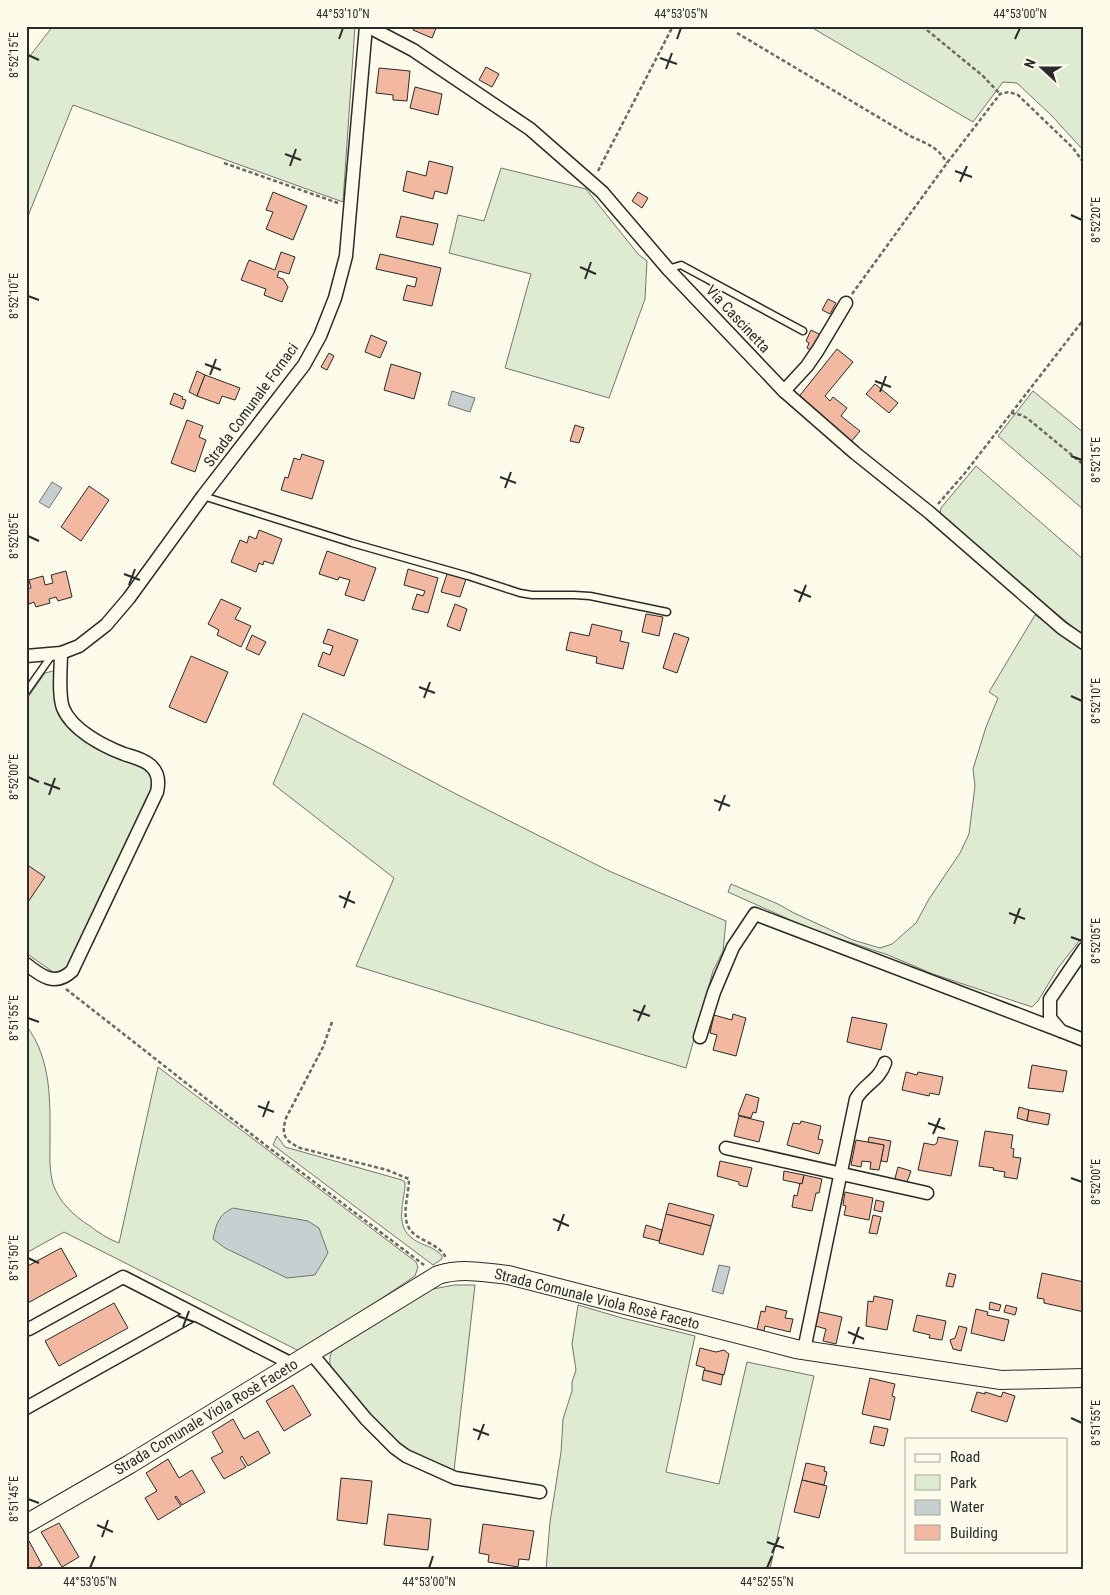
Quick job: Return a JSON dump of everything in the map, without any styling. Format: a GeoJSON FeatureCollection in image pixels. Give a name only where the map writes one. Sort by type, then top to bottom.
{"type":"FeatureCollection","features":[{"type":"Feature","properties":{"kind":"street","name":"Via Cascinetta"},"geometry":{"type":"LineString","coordinates":[[366,26],[413,50],[530,129],[602,192],[668,269],[784,392],[855,453],[930,513],[1062,628],[1084,643]]}},
{"type":"Feature","properties":{"kind":"street","name":"Strada Comunale Fornaci"},"geometry":{"type":"LineString","coordinates":[[26,656],[56,654],[79,646],[106,625],[129,598],[203,496],[304,365],[320,336],[335,298],[346,256],[366,26]]}},
{"type":"Feature","properties":{"kind":"street"},"geometry":{"type":"LineString","coordinates":[[784,392],[807,366],[846,303]]}},
{"type":"Feature","properties":{"kind":"street"},"geometry":{"type":"LineString","coordinates":[[26,964],[42,976],[54,979],[64,978],[72,971],[158,792],[159,785],[156,774],[150,765],[96,740],[69,718],[64,710],[56,654]]}},
{"type":"Feature","properties":{"kind":"street"},"geometry":{"type":"LineString","coordinates":[[700,1037],[714,992],[733,947],[755,914],[1084,1040]]}},
{"type":"Feature","properties":{"kind":"street"},"geometry":{"type":"LineString","coordinates":[[1061,1031],[1050,1018],[1050,999],[1084,949]]}},
{"type":"Feature","properties":{"kind":"street"},"geometry":{"type":"LineString","coordinates":[[804,1350],[839,1173],[856,1099],[858,1094],[879,1075],[885,1063]]}},
{"type":"Feature","properties":{"kind":"street"},"geometry":{"type":"LineString","coordinates":[[726,1148],[927,1193]]}},
{"type":"Feature","properties":{"kind":"street","name":"Strada Comunale Viola Rosè Faceto"},"geometry":{"type":"LineString","coordinates":[[26,1524],[130,1464],[444,1273],[468,1270],[508,1275],[804,1350],[1001,1380],[1084,1378]]}},
{"type":"Feature","properties":{"kind":"street"},"geometry":{"type":"LineString","coordinates":[[29,1329],[122,1278],[292,1364]]}},
{"type":"Feature","properties":{"kind":"street"},"geometry":{"type":"LineString","coordinates":[[26,1408],[194,1314]]}},
{"type":"Feature","properties":{"kind":"street"},"geometry":{"type":"LineString","coordinates":[[311,1353],[366,1419],[395,1448],[406,1456],[455,1478],[540,1492]]}},
{"type":"Feature","properties":{"kind":"lane"},"geometry":{"type":"LineString","coordinates":[[668,269],[681,265],[803,331]]}},
{"type":"Feature","properties":{"kind":"lane"},"geometry":{"type":"LineString","coordinates":[[203,496],[520,593],[590,596],[667,612]]}},
{"type":"Feature","properties":{"kind":"lane"},"geometry":{"type":"LineString","coordinates":[[26,692],[56,654]]}},
{"type":"Feature","properties":{"kind":"path"},"geometry":{"type":"LineString","coordinates":[[592,183],[674,26]]}},
{"type":"Feature","properties":{"kind":"path"},"geometry":{"type":"LineString","coordinates":[[922,26],[983,76],[1000,94]]}},
{"type":"Feature","properties":{"kind":"path"},"geometry":{"type":"LineString","coordinates":[[737,33],[910,136],[935,147],[947,163]]}},
{"type":"Feature","properties":{"kind":"path"},"geometry":{"type":"LineString","coordinates":[[846,303],[947,163],[1000,94],[1009,92],[1018,94],[1073,148],[1084,163]]}},
{"type":"Feature","properties":{"kind":"path"},"geometry":{"type":"LineString","coordinates":[[224,163],[351,208]]}},
{"type":"Feature","properties":{"kind":"path"},"geometry":{"type":"LineString","coordinates":[[930,513],[965,474],[1084,319]]}},
{"type":"Feature","properties":{"kind":"path"},"geometry":{"type":"LineString","coordinates":[[1011,413],[1027,418],[1084,465]]}},
{"type":"Feature","properties":{"kind":"path"},"geometry":{"type":"LineString","coordinates":[[54,979],[256,1138],[444,1273]]}},
{"type":"Feature","properties":{"kind":"path"},"geometry":{"type":"LineString","coordinates":[[332,1022],[323,1047],[286,1118],[283,1128],[284,1134],[293,1144],[300,1148],[387,1170],[409,1179],[406,1219],[408,1226],[412,1232],[445,1254],[444,1273]]}},
{"type":"Feature","properties":{"kind":"green space"},"geometry":{"type":"Polygon","coordinates":[[[53,26],[355,26],[343,202],[73,105],[26,221],[26,61],[53,26]]]}},
{"type":"Feature","properties":{"kind":"green space"},"geometry":{"type":"Polygon","coordinates":[[[809,26],[1084,26],[1084,151],[1052,116],[1017,83],[1003,82],[973,122],[809,26]]]}},
{"type":"Feature","properties":{"kind":"green space"},"geometry":{"type":"Polygon","coordinates":[[[501,168],[586,189],[638,254],[647,261],[645,299],[609,398],[505,368],[531,274],[449,253],[458,215],[484,221],[501,168]]]}},
{"type":"Feature","properties":{"kind":"green space"},"geometry":{"type":"Polygon","coordinates":[[[1033,391],[1084,433],[1084,510],[998,436],[1033,391]]]}},
{"type":"Feature","properties":{"kind":"green space"},"geometry":{"type":"Polygon","coordinates":[[[976,466],[1084,560],[1084,636],[940,513],[941,508],[976,466]]]}},
{"type":"Feature","properties":{"kind":"green space"},"geometry":{"type":"Polygon","coordinates":[[[1035,615],[1084,650],[1084,935],[1058,968],[1038,1001],[1032,1007],[933,974],[888,955],[813,930],[728,892],[731,884],[853,940],[880,948],[892,944],[916,923],[929,899],[960,853],[969,834],[975,786],[973,769],[986,727],[998,698],[989,692],[1035,615]]]}},
{"type":"Feature","properties":{"kind":"green space"},"geometry":{"type":"Polygon","coordinates":[[[57,670],[57,708],[145,766],[155,783],[70,967],[56,974],[26,953],[26,700],[45,673],[57,670]]]}},
{"type":"Feature","properties":{"kind":"green space"},"geometry":{"type":"Polygon","coordinates":[[[303,713],[456,794],[609,871],[726,921],[723,951],[713,971],[686,1068],[356,966],[394,878],[273,784],[303,713]]]}},
{"type":"Feature","properties":{"kind":"green space"},"geometry":{"type":"Polygon","coordinates":[[[26,1025],[41,1052],[48,1081],[50,1163],[53,1184],[59,1197],[68,1208],[78,1218],[100,1233],[119,1243],[158,1067],[416,1262],[418,1267],[415,1276],[301,1352],[64,1232],[26,1253],[26,1025]]]}},
{"type":"Feature","properties":{"kind":"green space"},"geometry":{"type":"Polygon","coordinates":[[[277,1136],[285,1147],[405,1182],[402,1212],[404,1227],[413,1239],[435,1250],[442,1256],[442,1259],[433,1265],[273,1145],[277,1136]]]}},
{"type":"Feature","properties":{"kind":"green space"},"geometry":{"type":"Polygon","coordinates":[[[454,1285],[475,1285],[454,1471],[404,1451],[331,1370],[330,1361],[335,1347],[409,1297],[433,1289],[454,1285]]]}},
{"type":"Feature","properties":{"kind":"green space"},"geometry":{"type":"Polygon","coordinates":[[[578,1305],[695,1336],[666,1472],[719,1484],[747,1362],[814,1376],[770,1569],[546,1569],[550,1522],[561,1452],[563,1419],[572,1391],[572,1382],[576,1370],[572,1344],[578,1305]]]}},
{"type":"Feature","properties":{"kind":"water"},"geometry":{"type":"Polygon","coordinates":[[[452,391],[475,398],[470,412],[448,405],[452,391]]]}},
{"type":"Feature","properties":{"kind":"water"},"geometry":{"type":"Polygon","coordinates":[[[52,482],[62,488],[49,508],[39,502],[52,482]]]}},
{"type":"Feature","properties":{"kind":"water"},"geometry":{"type":"Polygon","coordinates":[[[233,1208],[308,1221],[319,1228],[328,1253],[315,1275],[287,1278],[225,1248],[213,1239],[221,1216],[233,1208]]]}},
{"type":"Feature","properties":{"kind":"water"},"geometry":{"type":"Polygon","coordinates":[[[719,1265],[730,1267],[723,1294],[712,1291],[719,1265]]]}},
{"type":"Feature","properties":{"kind":"building"},"geometry":{"type":"Polygon","coordinates":[[[415,26],[437,26],[432,38],[413,30],[415,26]]]}},
{"type":"Feature","properties":{"kind":"building"},"geometry":{"type":"Polygon","coordinates":[[[486,67],[499,74],[492,87],[479,80],[486,67]]]}},
{"type":"Feature","properties":{"kind":"building"},"geometry":{"type":"Polygon","coordinates":[[[379,68],[410,71],[407,101],[393,100],[393,95],[376,93],[379,68]]]}},
{"type":"Feature","properties":{"kind":"building"},"geometry":{"type":"Polygon","coordinates":[[[415,87],[442,94],[438,115],[410,108],[415,87]]]}},
{"type":"Feature","properties":{"kind":"building"},"geometry":{"type":"Polygon","coordinates":[[[429,161],[453,167],[447,194],[435,191],[433,199],[403,191],[407,171],[426,176],[429,161]]]}},
{"type":"Feature","properties":{"kind":"building"},"geometry":{"type":"Polygon","coordinates":[[[273,192],[307,206],[293,240],[266,229],[273,212],[266,210],[273,192]]]}},
{"type":"Feature","properties":{"kind":"building"},"geometry":{"type":"Polygon","coordinates":[[[638,192],[648,198],[642,208],[632,201],[638,192]]]}},
{"type":"Feature","properties":{"kind":"building"},"geometry":{"type":"Polygon","coordinates":[[[401,216],[438,224],[433,245],[396,237],[401,216]]]}},
{"type":"Feature","properties":{"kind":"building"},"geometry":{"type":"Polygon","coordinates":[[[281,252],[295,257],[289,274],[279,271],[277,277],[283,279],[288,287],[282,302],[264,295],[266,289],[241,280],[249,260],[275,270],[281,252]]]}},
{"type":"Feature","properties":{"kind":"building"},"geometry":{"type":"Polygon","coordinates":[[[380,254],[441,268],[432,306],[403,300],[407,285],[415,287],[417,278],[376,269],[380,254]]]}},
{"type":"Feature","properties":{"kind":"building"},"geometry":{"type":"Polygon","coordinates":[[[828,299],[836,303],[830,314],[822,310],[828,299]]]}},
{"type":"Feature","properties":{"kind":"building"},"geometry":{"type":"Polygon","coordinates":[[[811,330],[821,335],[813,351],[807,348],[809,343],[806,341],[811,330]]]}},
{"type":"Feature","properties":{"kind":"building"},"geometry":{"type":"Polygon","coordinates":[[[371,335],[387,342],[380,358],[365,352],[371,335]]]}},
{"type":"Feature","properties":{"kind":"building"},"geometry":{"type":"Polygon","coordinates":[[[837,349],[853,362],[825,396],[830,401],[833,397],[847,408],[841,416],[860,431],[850,443],[797,399],[837,349]]]}},
{"type":"Feature","properties":{"kind":"building"},"geometry":{"type":"Polygon","coordinates":[[[329,353],[334,356],[327,370],[321,367],[329,353]]]}},
{"type":"Feature","properties":{"kind":"building"},"geometry":{"type":"Polygon","coordinates":[[[391,364],[421,373],[414,399],[384,390],[391,364]]]}},
{"type":"Feature","properties":{"kind":"building"},"geometry":{"type":"Polygon","coordinates":[[[197,371],[205,375],[197,396],[189,392],[197,371]]]}},
{"type":"Feature","properties":{"kind":"building"},"geometry":{"type":"Polygon","coordinates":[[[205,375],[240,388],[235,400],[222,396],[219,404],[197,396],[205,375]]]}},
{"type":"Feature","properties":{"kind":"building"},"geometry":{"type":"Polygon","coordinates":[[[875,384],[898,403],[889,413],[866,394],[875,384]]]}},
{"type":"Feature","properties":{"kind":"building"},"geometry":{"type":"Polygon","coordinates":[[[174,393],[186,400],[183,409],[170,404],[174,393]]]}},
{"type":"Feature","properties":{"kind":"building"},"geometry":{"type":"Polygon","coordinates":[[[187,420],[203,426],[199,437],[206,440],[195,472],[171,463],[187,420]]]}},
{"type":"Feature","properties":{"kind":"building"},"geometry":{"type":"Polygon","coordinates":[[[575,425],[584,428],[579,443],[570,441],[575,425]]]}},
{"type":"Feature","properties":{"kind":"building"},"geometry":{"type":"Polygon","coordinates":[[[302,454],[324,461],[312,499],[281,490],[285,477],[288,478],[294,458],[300,460],[302,454]]]}},
{"type":"Feature","properties":{"kind":"building"},"geometry":{"type":"Polygon","coordinates":[[[89,486],[109,500],[81,541],[61,527],[89,486]]]}},
{"type":"Feature","properties":{"kind":"building"},"geometry":{"type":"Polygon","coordinates":[[[259,530],[282,539],[273,564],[264,561],[263,565],[259,563],[256,572],[231,562],[240,540],[247,543],[249,536],[256,539],[259,530]]]}},
{"type":"Feature","properties":{"kind":"building"},"geometry":{"type":"Polygon","coordinates":[[[327,551],[376,568],[364,601],[345,595],[350,580],[339,577],[338,580],[319,574],[327,551]]]}},
{"type":"Feature","properties":{"kind":"building"},"geometry":{"type":"Polygon","coordinates":[[[408,569],[438,578],[428,613],[412,609],[417,594],[423,596],[425,591],[404,585],[408,569]]]}},
{"type":"Feature","properties":{"kind":"building"},"geometry":{"type":"Polygon","coordinates":[[[66,571],[72,597],[58,601],[56,597],[49,599],[50,603],[36,607],[34,602],[29,604],[26,589],[31,588],[29,580],[43,576],[45,585],[53,583],[51,575],[66,571]]]}},
{"type":"Feature","properties":{"kind":"building"},"geometry":{"type":"Polygon","coordinates":[[[447,574],[466,579],[460,597],[441,592],[447,574]]]}},
{"type":"Feature","properties":{"kind":"building"},"geometry":{"type":"Polygon","coordinates":[[[221,599],[241,608],[235,619],[251,626],[241,647],[217,635],[219,630],[208,624],[221,599]]]}},
{"type":"Feature","properties":{"kind":"building"},"geometry":{"type":"Polygon","coordinates":[[[455,604],[467,609],[460,631],[447,626],[455,604]]]}},
{"type":"Feature","properties":{"kind":"building"},"geometry":{"type":"Polygon","coordinates":[[[646,614],[663,617],[659,636],[642,632],[646,614]]]}},
{"type":"Feature","properties":{"kind":"building"},"geometry":{"type":"Polygon","coordinates":[[[592,624],[622,631],[620,641],[629,643],[623,669],[596,663],[597,657],[566,650],[570,632],[589,636],[592,624]]]}},
{"type":"Feature","properties":{"kind":"building"},"geometry":{"type":"Polygon","coordinates":[[[328,629],[358,640],[344,676],[318,666],[323,652],[330,655],[333,646],[323,643],[328,629]]]}},
{"type":"Feature","properties":{"kind":"building"},"geometry":{"type":"Polygon","coordinates":[[[674,633],[689,638],[677,673],[663,668],[674,633]]]}},
{"type":"Feature","properties":{"kind":"building"},"geometry":{"type":"Polygon","coordinates":[[[252,635],[266,642],[259,655],[246,649],[252,635]]]}},
{"type":"Feature","properties":{"kind":"building"},"geometry":{"type":"Polygon","coordinates":[[[191,656],[228,672],[206,723],[169,707],[191,656]]]}},
{"type":"Feature","properties":{"kind":"building"},"geometry":{"type":"Polygon","coordinates":[[[26,864],[45,877],[28,902],[26,901],[26,864]]]}},
{"type":"Feature","properties":{"kind":"building"},"geometry":{"type":"Polygon","coordinates":[[[733,1014],[746,1018],[736,1056],[713,1050],[717,1035],[710,1033],[714,1015],[732,1020],[733,1014]]]}},
{"type":"Feature","properties":{"kind":"building"},"geometry":{"type":"Polygon","coordinates":[[[852,1017],[887,1024],[881,1050],[847,1042],[852,1017]]]}},
{"type":"Feature","properties":{"kind":"building"},"geometry":{"type":"Polygon","coordinates":[[[1032,1065],[1067,1071],[1063,1092],[1028,1088],[1032,1065]]]}},
{"type":"Feature","properties":{"kind":"building"},"geometry":{"type":"Polygon","coordinates":[[[906,1072],[917,1075],[918,1072],[943,1077],[939,1095],[930,1093],[929,1096],[902,1090],[906,1072]]]}},
{"type":"Feature","properties":{"kind":"building"},"geometry":{"type":"Polygon","coordinates":[[[746,1094],[759,1098],[756,1113],[753,1112],[751,1118],[738,1115],[746,1094]]]}},
{"type":"Feature","properties":{"kind":"building"},"geometry":{"type":"Polygon","coordinates":[[[1019,1107],[1029,1110],[1027,1121],[1017,1118],[1019,1107]]]}},
{"type":"Feature","properties":{"kind":"building"},"geometry":{"type":"Polygon","coordinates":[[[1029,1110],[1050,1114],[1048,1125],[1027,1121],[1029,1110]]]}},
{"type":"Feature","properties":{"kind":"building"},"geometry":{"type":"Polygon","coordinates":[[[739,1116],[764,1122],[759,1142],[734,1136],[739,1116]]]}},
{"type":"Feature","properties":{"kind":"building"},"geometry":{"type":"Polygon","coordinates":[[[801,1121],[821,1126],[818,1139],[823,1140],[819,1154],[787,1145],[793,1123],[800,1124],[801,1121]]]}},
{"type":"Feature","properties":{"kind":"building"},"geometry":{"type":"Polygon","coordinates":[[[985,1131],[1013,1135],[1011,1148],[1014,1149],[1013,1157],[1021,1158],[1017,1179],[1004,1177],[1005,1172],[993,1170],[994,1168],[979,1166],[985,1131]]]}},
{"type":"Feature","properties":{"kind":"building"},"geometry":{"type":"Polygon","coordinates":[[[869,1137],[891,1141],[887,1162],[881,1161],[884,1145],[868,1142],[869,1137]]]}},
{"type":"Feature","properties":{"kind":"building"},"geometry":{"type":"Polygon","coordinates":[[[938,1137],[958,1141],[951,1176],[918,1170],[924,1143],[934,1145],[937,1143],[938,1137]]]}},
{"type":"Feature","properties":{"kind":"building"},"geometry":{"type":"Polygon","coordinates":[[[856,1140],[884,1145],[879,1170],[870,1169],[871,1162],[862,1161],[861,1167],[851,1165],[856,1140]]]}},
{"type":"Feature","properties":{"kind":"building"},"geometry":{"type":"Polygon","coordinates":[[[720,1161],[752,1168],[747,1187],[739,1185],[739,1182],[717,1176],[720,1161]]]}},
{"type":"Feature","properties":{"kind":"building"},"geometry":{"type":"Polygon","coordinates":[[[898,1167],[911,1171],[906,1185],[894,1182],[898,1167]]]}},
{"type":"Feature","properties":{"kind":"building"},"geometry":{"type":"Polygon","coordinates":[[[784,1171],[804,1175],[802,1184],[783,1180],[784,1171]]]}},
{"type":"Feature","properties":{"kind":"building"},"geometry":{"type":"Polygon","coordinates":[[[804,1175],[822,1179],[819,1193],[816,1193],[812,1211],[792,1207],[794,1195],[797,1196],[804,1175]]]}},
{"type":"Feature","properties":{"kind":"building"},"geometry":{"type":"Polygon","coordinates":[[[845,1192],[873,1198],[869,1220],[844,1215],[846,1206],[843,1205],[845,1192]]]}},
{"type":"Feature","properties":{"kind":"building"},"geometry":{"type":"Polygon","coordinates":[[[876,1200],[884,1202],[882,1212],[874,1210],[876,1200]]]}},
{"type":"Feature","properties":{"kind":"building"},"geometry":{"type":"Polygon","coordinates":[[[669,1203],[714,1215],[711,1226],[666,1214],[669,1203]]]}},
{"type":"Feature","properties":{"kind":"building"},"geometry":{"type":"Polygon","coordinates":[[[666,1214],[711,1226],[703,1255],[659,1243],[666,1214]]]}},
{"type":"Feature","properties":{"kind":"building"},"geometry":{"type":"Polygon","coordinates":[[[873,1215],[881,1217],[877,1234],[869,1233],[873,1215]]]}},
{"type":"Feature","properties":{"kind":"building"},"geometry":{"type":"Polygon","coordinates":[[[646,1225],[662,1230],[659,1241],[643,1237],[646,1225]]]}},
{"type":"Feature","properties":{"kind":"building"},"geometry":{"type":"Polygon","coordinates":[[[61,1248],[77,1276],[26,1304],[26,1267],[61,1248]]]}},
{"type":"Feature","properties":{"kind":"building"},"geometry":{"type":"Polygon","coordinates":[[[949,1273],[956,1275],[953,1287],[946,1286],[949,1273]]]}},
{"type":"Feature","properties":{"kind":"building"},"geometry":{"type":"Polygon","coordinates":[[[1042,1273],[1084,1282],[1084,1312],[1044,1303],[1044,1299],[1037,1298],[1042,1273]]]}},
{"type":"Feature","properties":{"kind":"building"},"geometry":{"type":"Polygon","coordinates":[[[874,1296],[893,1300],[887,1330],[866,1326],[868,1301],[873,1302],[874,1296]]]}},
{"type":"Feature","properties":{"kind":"building"},"geometry":{"type":"Polygon","coordinates":[[[990,1302],[1001,1305],[999,1311],[989,1309],[990,1302]]]}},
{"type":"Feature","properties":{"kind":"building"},"geometry":{"type":"Polygon","coordinates":[[[114,1303],[128,1328],[59,1366],[45,1341],[114,1303]]]}},
{"type":"Feature","properties":{"kind":"building"},"geometry":{"type":"Polygon","coordinates":[[[1006,1305],[1017,1308],[1015,1315],[1004,1312],[1006,1305]]]}},
{"type":"Feature","properties":{"kind":"building"},"geometry":{"type":"Polygon","coordinates":[[[766,1306],[787,1311],[785,1318],[793,1319],[790,1332],[765,1326],[764,1331],[757,1329],[761,1311],[765,1312],[766,1306]]]}},
{"type":"Feature","properties":{"kind":"building"},"geometry":{"type":"Polygon","coordinates":[[[976,1309],[988,1312],[987,1315],[1009,1320],[1004,1341],[971,1333],[976,1309]]]}},
{"type":"Feature","properties":{"kind":"building"},"geometry":{"type":"Polygon","coordinates":[[[815,1311],[842,1317],[836,1344],[823,1341],[826,1329],[812,1325],[815,1311]]]}},
{"type":"Feature","properties":{"kind":"building"},"geometry":{"type":"Polygon","coordinates":[[[917,1315],[946,1321],[942,1340],[929,1338],[930,1335],[913,1331],[917,1315]]]}},
{"type":"Feature","properties":{"kind":"building"},"geometry":{"type":"Polygon","coordinates":[[[959,1326],[967,1328],[961,1351],[953,1349],[950,1340],[955,1338],[959,1326]]]}},
{"type":"Feature","properties":{"kind":"building"},"geometry":{"type":"Polygon","coordinates":[[[700,1348],[716,1352],[724,1350],[729,1354],[724,1375],[704,1370],[705,1368],[696,1365],[700,1348]]]}},
{"type":"Feature","properties":{"kind":"building"},"geometry":{"type":"Polygon","coordinates":[[[704,1370],[723,1375],[721,1385],[702,1380],[704,1370]]]}},
{"type":"Feature","properties":{"kind":"building"},"geometry":{"type":"Polygon","coordinates":[[[870,1378],[895,1384],[892,1396],[895,1397],[890,1420],[862,1414],[870,1378]]]}},
{"type":"Feature","properties":{"kind":"building"},"geometry":{"type":"Polygon","coordinates":[[[293,1385],[311,1415],[284,1431],[266,1401],[293,1385]]]}},
{"type":"Feature","properties":{"kind":"building"},"geometry":{"type":"Polygon","coordinates":[[[977,1392],[985,1394],[985,1392],[1001,1397],[1003,1392],[1015,1396],[1007,1422],[971,1411],[977,1392]]]}},
{"type":"Feature","properties":{"kind":"building"},"geometry":{"type":"Polygon","coordinates":[[[233,1419],[244,1439],[258,1431],[270,1453],[248,1466],[242,1456],[240,1458],[246,1467],[224,1479],[211,1458],[223,1452],[212,1432],[233,1419]]]}},
{"type":"Feature","properties":{"kind":"building"},"geometry":{"type":"Polygon","coordinates":[[[874,1426],[888,1429],[884,1446],[870,1443],[874,1426]]]}},
{"type":"Feature","properties":{"kind":"building"},"geometry":{"type":"Polygon","coordinates":[[[168,1459],[179,1478],[192,1470],[205,1492],[182,1505],[176,1496],[181,1506],[158,1520],[145,1498],[157,1491],[146,1473],[168,1459]]]}},
{"type":"Feature","properties":{"kind":"building"},"geometry":{"type":"Polygon","coordinates":[[[806,1463],[825,1467],[824,1471],[827,1472],[824,1485],[802,1480],[806,1463]]]}},
{"type":"Feature","properties":{"kind":"building"},"geometry":{"type":"Polygon","coordinates":[[[341,1478],[372,1481],[367,1524],[337,1520],[341,1478]]]}},
{"type":"Feature","properties":{"kind":"building"},"geometry":{"type":"Polygon","coordinates":[[[802,1480],[827,1486],[819,1518],[794,1512],[802,1480]]]}},
{"type":"Feature","properties":{"kind":"building"},"geometry":{"type":"Polygon","coordinates":[[[388,1514],[431,1519],[428,1550],[384,1545],[388,1514]]]}},
{"type":"Feature","properties":{"kind":"building"},"geometry":{"type":"Polygon","coordinates":[[[59,1523],[79,1557],[62,1567],[41,1532],[59,1523]]]}},
{"type":"Feature","properties":{"kind":"building"},"geometry":{"type":"Polygon","coordinates":[[[483,1524],[534,1531],[529,1560],[519,1559],[518,1567],[488,1562],[489,1555],[479,1553],[483,1524]]]}},
{"type":"Feature","properties":{"kind":"building"},"geometry":{"type":"Polygon","coordinates":[[[29,1541],[42,1565],[35,1569],[26,1569],[26,1542],[29,1541]]]}}]}
